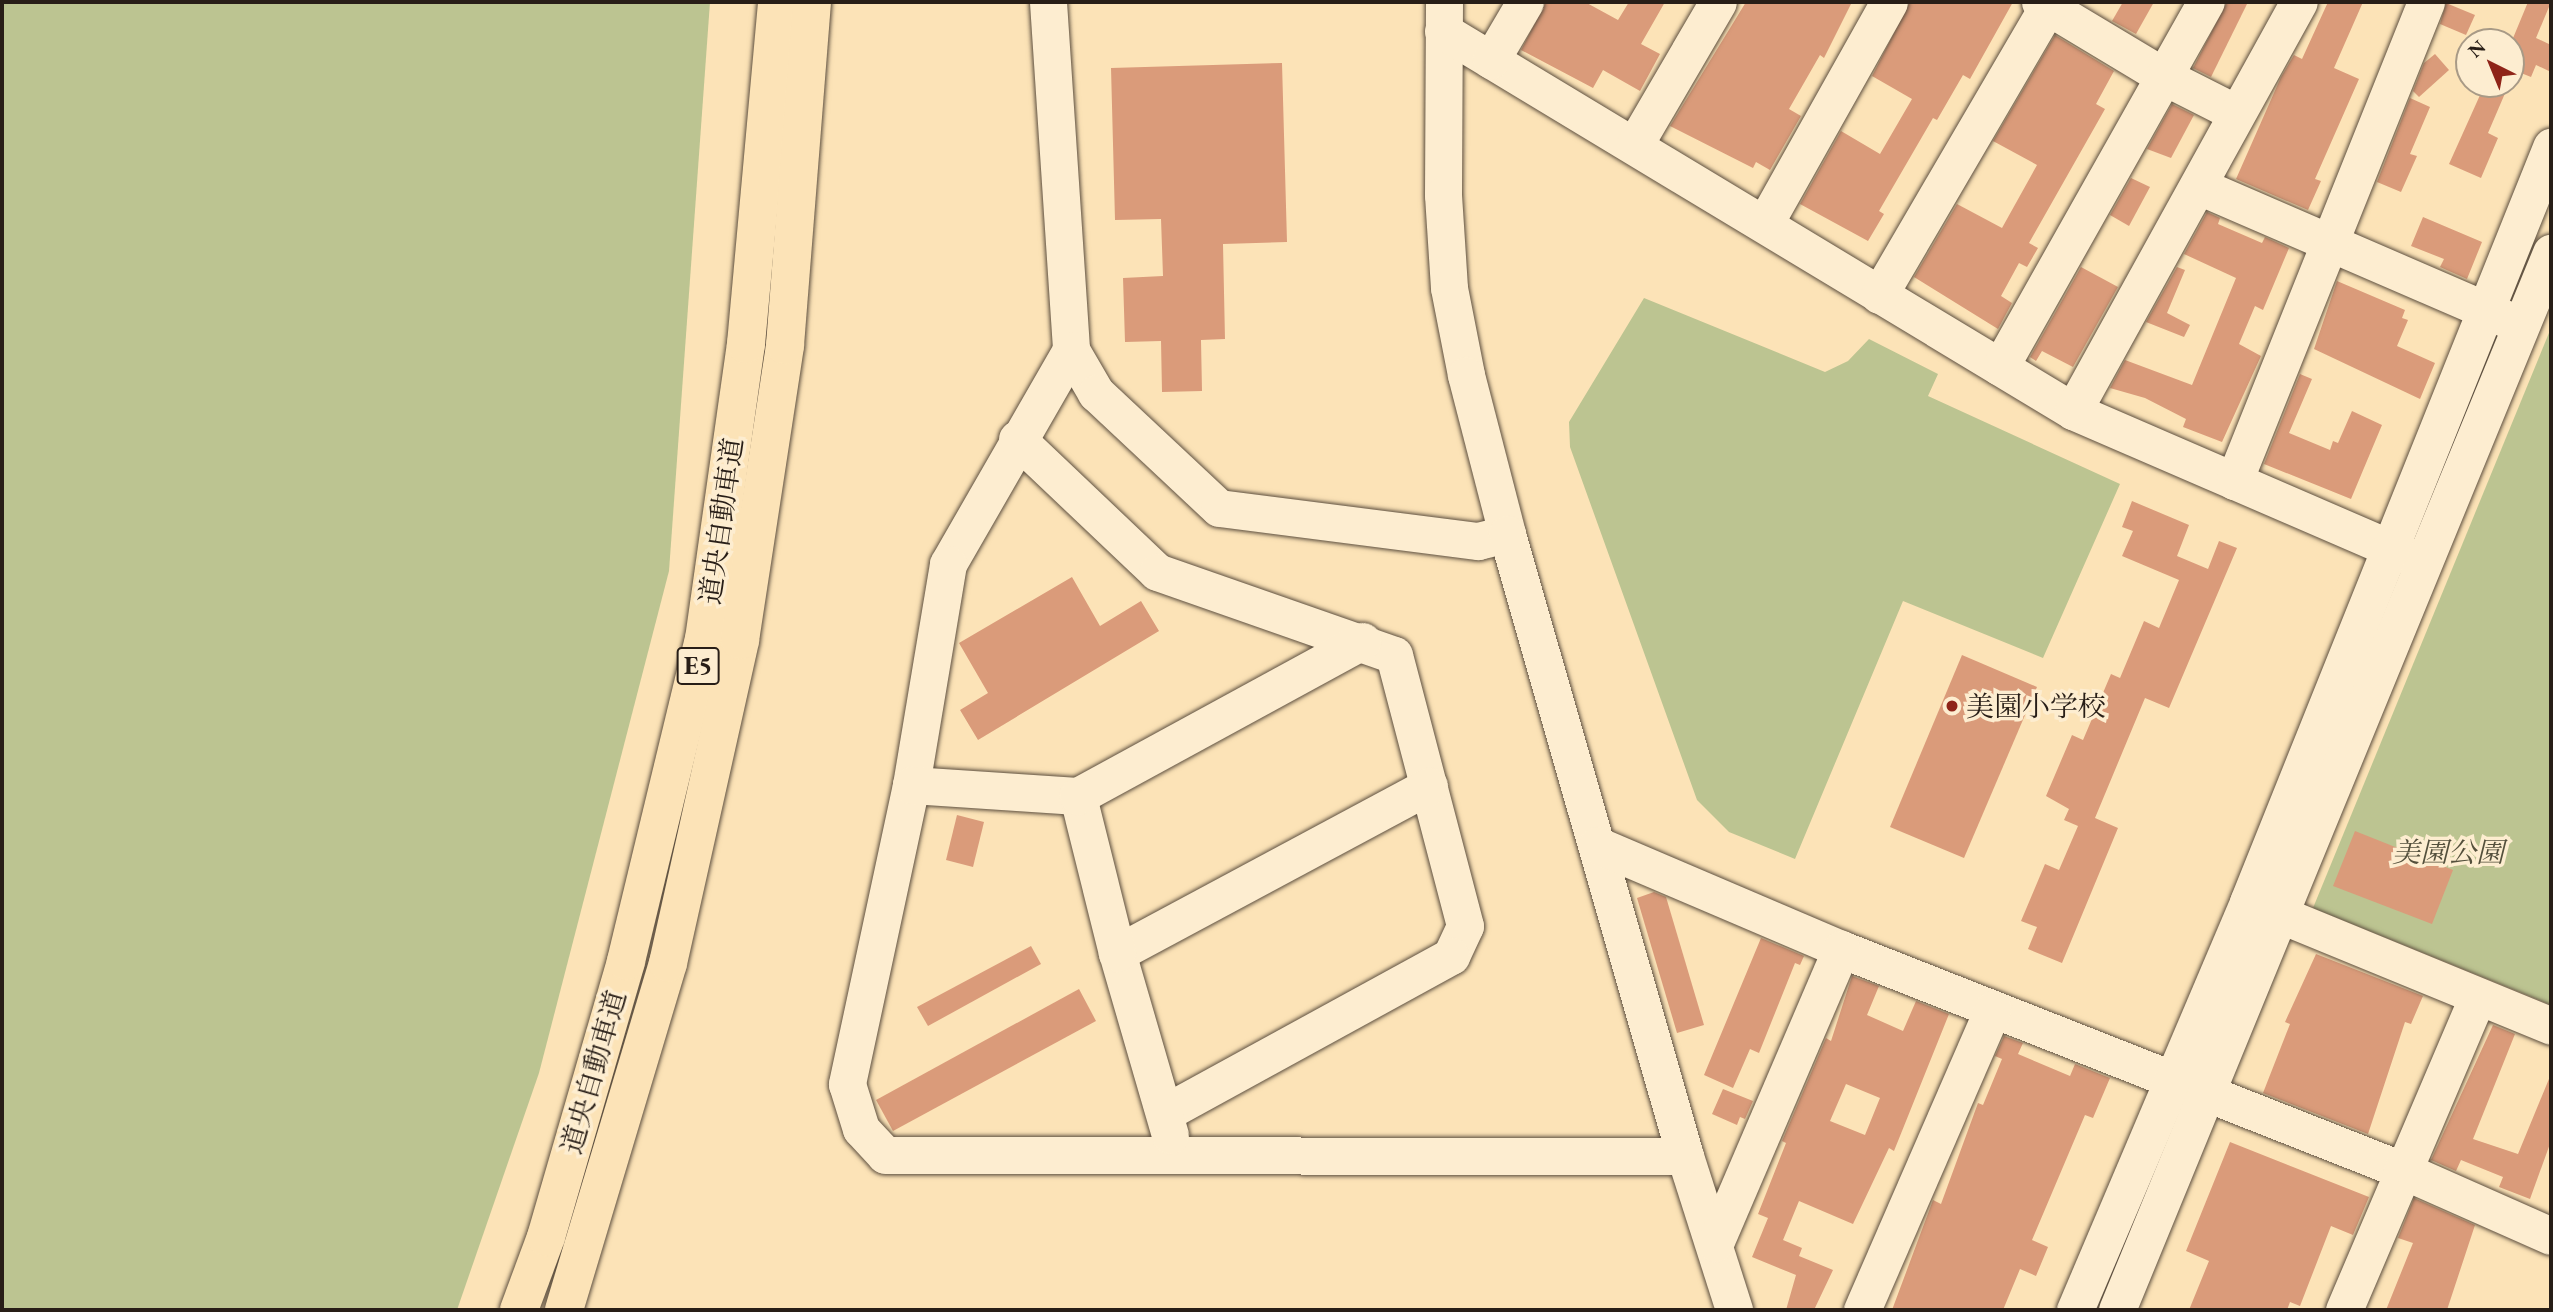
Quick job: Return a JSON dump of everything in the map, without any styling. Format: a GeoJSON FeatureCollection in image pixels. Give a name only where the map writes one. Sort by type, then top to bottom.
{"type":"FeatureCollection","features":[{"type":"Feature","properties":{"kind":"highway","name":"道央自動車道"},"geometry":{"type":"LineString","coordinates":[[519,1310],[545,1237],[626,961],[704,639],[746,344],[777,2]]}},
{"type":"Feature","properties":{"kind":"highway","name":"道央自動車道"},"geometry":{"type":"LineString","coordinates":[[564,1310],[668,963],[740,640],[785,345],[811,2]]}},
{"type":"Feature","properties":{"kind":"street"},"geometry":{"type":"LineString","coordinates":[[1048,2],[1071,350],[1096,393],[1219,508],[1478,541],[1507,534]]}},
{"type":"Feature","properties":{"kind":"street"},"geometry":{"type":"LineString","coordinates":[[1492,60],[1525,2]]}},
{"type":"Feature","properties":{"kind":"street"},"geometry":{"type":"LineString","coordinates":[[1635,144],[1718,2]]}},
{"type":"Feature","properties":{"kind":"street"},"geometry":{"type":"LineString","coordinates":[[1765,223],[1889,2]]}},
{"type":"Feature","properties":{"kind":"street"},"geometry":{"type":"LineString","coordinates":[[2000,367],[2206,2]]}},
{"type":"Feature","properties":{"kind":"street"},"geometry":{"type":"LineString","coordinates":[[2073,411],[2300,2]]}},
{"type":"Feature","properties":{"kind":"street"},"geometry":{"type":"LineString","coordinates":[[2234,481],[2326,244],[2426,2]]}},
{"type":"Feature","properties":{"kind":"street"},"geometry":{"type":"LineString","coordinates":[[1879,295],[2046,3],[2163,76],[2236,113]]}},
{"type":"Feature","properties":{"kind":"street"},"geometry":{"type":"LineString","coordinates":[[1443,17],[1492,60],[2073,411],[2406,556]]}},
{"type":"Feature","properties":{"kind":"street"},"geometry":{"type":"LineString","coordinates":[[1443,17],[1443,195],[1449,288],[1507,534],[1685,1156],[1715,1243],[1734,1310]]}},
{"type":"Feature","properties":{"kind":"street"},"geometry":{"type":"LineString","coordinates":[[2117,1310],[2283,915],[2488,313],[2551,146]]}},
{"type":"Feature","properties":{"kind":"street"},"geometry":{"type":"LineString","coordinates":[[2199,186],[2326,244],[2522,325]]}},
{"type":"Feature","properties":{"kind":"street"},"geometry":{"type":"LineString","coordinates":[[2075,1310],[2248,902],[2406,556],[2522,325],[2551,253]]}},
{"type":"Feature","properties":{"kind":"street"},"geometry":{"type":"LineString","coordinates":[[1071,350],[1017,439],[948,564],[911,785],[847,1084],[861,1129],[885,1155],[1685,1156]]}},
{"type":"Feature","properties":{"kind":"street"},"geometry":{"type":"LineString","coordinates":[[1017,439],[1157,572],[1362,641],[1394,655],[1465,926],[1451,956],[1166,1112]]}},
{"type":"Feature","properties":{"kind":"street"},"geometry":{"type":"LineString","coordinates":[[911,785],[1078,796],[1362,641]]}},
{"type":"Feature","properties":{"kind":"street"},"geometry":{"type":"LineString","coordinates":[[1117,953],[1429,786]]}},
{"type":"Feature","properties":{"kind":"street"},"geometry":{"type":"LineString","coordinates":[[1078,796],[1117,953],[1166,1112],[1174,1157]]}},
{"type":"Feature","properties":{"kind":"street"},"geometry":{"type":"LineString","coordinates":[[1597,845],[1841,949],[2402,1170],[2551,1236]]}},
{"type":"Feature","properties":{"kind":"street"},"geometry":{"type":"LineString","coordinates":[[2248,902],[2551,1026]]}},
{"type":"Feature","properties":{"kind":"street"},"geometry":{"type":"LineString","coordinates":[[1715,1243],[1841,949]]}},
{"type":"Feature","properties":{"kind":"street"},"geometry":{"type":"LineString","coordinates":[[2344,1310],[2478,996]]}},
{"type":"Feature","properties":{"kind":"street"},"geometry":{"type":"LineString","coordinates":[[1862,1310],[1993,1009]]}},
{"type":"Feature","properties":{"kind":"green space"},"geometry":{"type":"Polygon","coordinates":[[[2,2],[710,2],[669,571],[539,1073],[457,1310],[2,1310],[2,2]]]}},
{"type":"Feature","properties":{"kind":"green space"},"geometry":{"type":"Polygon","coordinates":[[[1644,298],[1825,372],[1848,361],[1869,339],[1938,374],[1928,396],[2120,484],[2043,658],[1903,601],[1795,859],[1729,832],[1697,800],[1570,447],[1569,422],[1644,298]]]}},
{"type":"Feature","properties":{"kind":"green space","name":"美園公園"},"geometry":{"type":"Polygon","coordinates":[[[2551,328],[2551,1005],[2313,908],[2551,328]]]}},
{"type":"Feature","properties":{"kind":"building"},"geometry":{"type":"Polygon","coordinates":[[[1546,2],[1585,2],[1618,20],[1629,2],[1665,2],[1641,44],[1660,54],[1640,91],[1603,70],[1593,88],[1521,50],[1546,2]]]}},
{"type":"Feature","properties":{"kind":"building"},"geometry":{"type":"Polygon","coordinates":[[[1746,2],[1852,2],[1824,58],[1820,55],[1789,109],[1801,116],[1770,170],[1756,162],[1753,168],[1670,126],[1746,2]]]}},
{"type":"Feature","properties":{"kind":"building"},"geometry":{"type":"Polygon","coordinates":[[[1910,2],[2013,2],[1970,79],[1963,75],[1937,120],[1933,118],[1879,211],[1884,214],[1868,241],[1800,204],[1841,131],[1880,154],[1912,99],[1872,76],[1910,2]]]}},
{"type":"Feature","properties":{"kind":"building"},"geometry":{"type":"Polygon","coordinates":[[[2123,2],[2154,2],[2136,34],[2112,21],[2123,2]]]}},
{"type":"Feature","properties":{"kind":"building"},"geometry":{"type":"Polygon","coordinates":[[[2227,2],[2248,2],[2211,77],[2193,68],[2227,2]]]}},
{"type":"Feature","properties":{"kind":"building"},"geometry":{"type":"Polygon","coordinates":[[[2328,2],[2363,2],[2334,68],[2359,79],[2315,179],[2321,181],[2308,210],[2236,179],[2281,77],[2294,55],[2302,59],[2328,2]]]}},
{"type":"Feature","properties":{"kind":"building"},"geometry":{"type":"Polygon","coordinates":[[[2528,2],[2551,2],[2536,38],[2551,45],[2551,72],[2536,65],[2531,77],[2525,75],[2525,28],[2517,28],[2528,2]]]}},
{"type":"Feature","properties":{"kind":"building"},"geometry":{"type":"Polygon","coordinates":[[[2446,3],[2475,15],[2469,28],[2455,28],[2455,30],[2440,24],[2446,3]]]}},
{"type":"Feature","properties":{"kind":"building"},"geometry":{"type":"Polygon","coordinates":[[[2055,35],[2114,71],[2096,104],[2105,109],[2029,243],[2038,248],[2027,267],[2019,263],[2001,296],[2012,303],[1998,329],[1914,277],[1957,204],[2002,228],[2037,165],[1993,141],[2055,35]]]}},
{"type":"Feature","properties":{"kind":"building"},"geometry":{"type":"Polygon","coordinates":[[[2435,54],[2449,70],[2419,97],[2413,91],[2424,63],[2435,54]]]}},
{"type":"Feature","properties":{"kind":"building"},"geometry":{"type":"Polygon","coordinates":[[[1282,63],[1287,242],[1223,244],[1225,339],[1201,340],[1202,391],[1162,392],[1161,341],[1125,342],[1123,278],[1163,276],[1161,219],[1115,220],[1111,68],[1282,63]]]}},
{"type":"Feature","properties":{"kind":"building"},"geometry":{"type":"Polygon","coordinates":[[[2410,98],[2430,107],[2410,154],[2417,156],[2401,192],[2377,182],[2410,98]]]}},
{"type":"Feature","properties":{"kind":"building"},"geometry":{"type":"Polygon","coordinates":[[[2479,98],[2503,98],[2488,133],[2498,138],[2481,178],[2449,164],[2479,98]]]}},
{"type":"Feature","properties":{"kind":"building"},"geometry":{"type":"Polygon","coordinates":[[[2172,104],[2194,115],[2171,158],[2147,149],[2172,104]]]}},
{"type":"Feature","properties":{"kind":"building"},"geometry":{"type":"Polygon","coordinates":[[[2131,178],[2150,187],[2129,226],[2110,215],[2131,178]]]}},
{"type":"Feature","properties":{"kind":"building"},"geometry":{"type":"Polygon","coordinates":[[[2207,212],[2220,218],[2218,224],[2262,243],[2265,237],[2289,248],[2263,310],[2255,306],[2239,344],[2261,356],[2222,442],[2183,427],[2186,419],[2145,398],[2110,388],[2125,360],[2192,385],[2236,278],[2184,254],[2207,212]]]}},
{"type":"Feature","properties":{"kind":"building"},"geometry":{"type":"Polygon","coordinates":[[[2423,217],[2482,242],[2467,279],[2440,267],[2444,259],[2411,246],[2423,217]]]}},
{"type":"Feature","properties":{"kind":"building"},"geometry":{"type":"Polygon","coordinates":[[[2081,267],[2118,287],[2073,367],[2042,351],[2036,361],[2030,357],[2081,267]]]}},
{"type":"Feature","properties":{"kind":"building"},"geometry":{"type":"Polygon","coordinates":[[[2177,267],[2185,270],[2167,313],[2190,325],[2184,337],[2146,322],[2177,267]]]}},
{"type":"Feature","properties":{"kind":"building"},"geometry":{"type":"Polygon","coordinates":[[[2337,281],[2405,310],[2402,318],[2408,320],[2397,346],[2435,363],[2420,399],[2314,349],[2337,281]]]}},
{"type":"Feature","properties":{"kind":"building"},"geometry":{"type":"Polygon","coordinates":[[[2300,374],[2312,379],[2289,433],[2330,450],[2333,441],[2338,443],[2352,411],[2382,425],[2351,499],[2264,464],[2300,374]]]}},
{"type":"Feature","properties":{"kind":"building"},"geometry":{"type":"Polygon","coordinates":[[[2132,501],[2189,525],[2177,556],[2208,569],[2219,541],[2237,548],[2169,708],[2145,698],[2095,818],[2118,828],[2062,963],[2028,949],[2037,927],[2021,921],[2045,864],[2059,870],[2078,826],[2064,820],[2069,809],[2046,796],[2072,735],[2083,740],[2111,674],[2120,678],[2144,621],[2159,628],[2179,580],[2122,556],[2133,531],[2122,527],[2132,501]]]}},
{"type":"Feature","properties":{"kind":"building"},"geometry":{"type":"Polygon","coordinates":[[[1072,577],[1100,626],[1141,601],[1159,631],[978,740],[960,710],[988,693],[959,643],[1072,577]]]}},
{"type":"Feature","properties":{"kind":"building"},"geometry":{"type":"Polygon","coordinates":[[[1962,655],[2037,687],[1964,858],[1890,827],[1962,655]]]}},
{"type":"Feature","properties":{"kind":"building"},"geometry":{"type":"Polygon","coordinates":[[[957,815],[984,822],[973,867],[946,860],[957,815]]]}},
{"type":"Feature","properties":{"kind":"building"},"geometry":{"type":"Polygon","coordinates":[[[2355,831],[2453,870],[2432,924],[2333,886],[2355,831]]]}},
{"type":"Feature","properties":{"kind":"building"},"geometry":{"type":"Polygon","coordinates":[[[1654,892],[1666,897],[1704,1025],[1677,1033],[1637,898],[1654,892]]]}},
{"type":"Feature","properties":{"kind":"building"},"geometry":{"type":"Polygon","coordinates":[[[1761,938],[1804,956],[1800,965],[1795,963],[1759,1053],[1750,1049],[1733,1088],[1704,1075],[1761,938]]]}},
{"type":"Feature","properties":{"kind":"building"},"geometry":{"type":"Polygon","coordinates":[[[1031,946],[1041,964],[928,1026],[917,1007],[1031,946]]]}},
{"type":"Feature","properties":{"kind":"building"},"geometry":{"type":"Polygon","coordinates":[[[2316,954],[2423,996],[2411,1024],[2405,1022],[2368,1134],[2263,1093],[2290,1024],[2285,1022],[2316,954]]]}},
{"type":"Feature","properties":{"kind":"building"},"geometry":{"type":"Polygon","coordinates":[[[1852,976],[1879,986],[1867,1015],[1903,1031],[1916,1001],[1949,1014],[1894,1151],[1889,1148],[1853,1224],[1799,1201],[1783,1240],[1802,1248],[1799,1256],[1833,1270],[1814,1310],[1786,1310],[1796,1275],[1752,1257],[1768,1218],[1758,1214],[1786,1143],[1782,1141],[1826,1038],[1831,1041],[1852,976]],[[1846,1084],[1830,1121],[1865,1135],[1880,1098],[1846,1084]]]}},
{"type":"Feature","properties":{"kind":"building"},"geometry":{"type":"Polygon","coordinates":[[[1079,989],[1096,1021],[893,1131],[876,1100],[1079,989]]]}},
{"type":"Feature","properties":{"kind":"building"},"geometry":{"type":"Polygon","coordinates":[[[2493,1025],[2515,1034],[2473,1139],[2518,1154],[2551,1074],[2551,1141],[2530,1199],[2499,1187],[2503,1177],[2461,1160],[2456,1171],[2431,1160],[2493,1025]]]}},
{"type":"Feature","properties":{"kind":"building"},"geometry":{"type":"Polygon","coordinates":[[[2004,1036],[2023,1043],[2018,1054],[2070,1076],[2075,1064],[2110,1078],[2093,1118],[2085,1115],[2032,1240],[2048,1247],[2036,1276],[2020,1269],[2003,1310],[1892,1310],[1933,1200],[1941,1204],[1978,1103],[1983,1105],[2002,1059],[1995,1056],[2004,1036]]]}},
{"type":"Feature","properties":{"kind":"building"},"geometry":{"type":"Polygon","coordinates":[[[1723,1089],[1753,1101],[1745,1119],[1740,1117],[1737,1125],[1712,1114],[1723,1089]]]}},
{"type":"Feature","properties":{"kind":"building"},"geometry":{"type":"Polygon","coordinates":[[[2230,1142],[2369,1197],[2353,1235],[2331,1226],[2300,1306],[2290,1302],[2287,1310],[2189,1310],[2209,1261],[2186,1251],[2230,1142]]]}},
{"type":"Feature","properties":{"kind":"building"},"geometry":{"type":"Polygon","coordinates":[[[2414,1198],[2475,1225],[2447,1310],[2386,1310],[2413,1243],[2398,1238],[2414,1198]]]}},
{"type":"Feature","properties":{"kind":"place","name":"美園小学校"},"geometry":{"type":"Point","coordinates":[1952,706]}}]}
